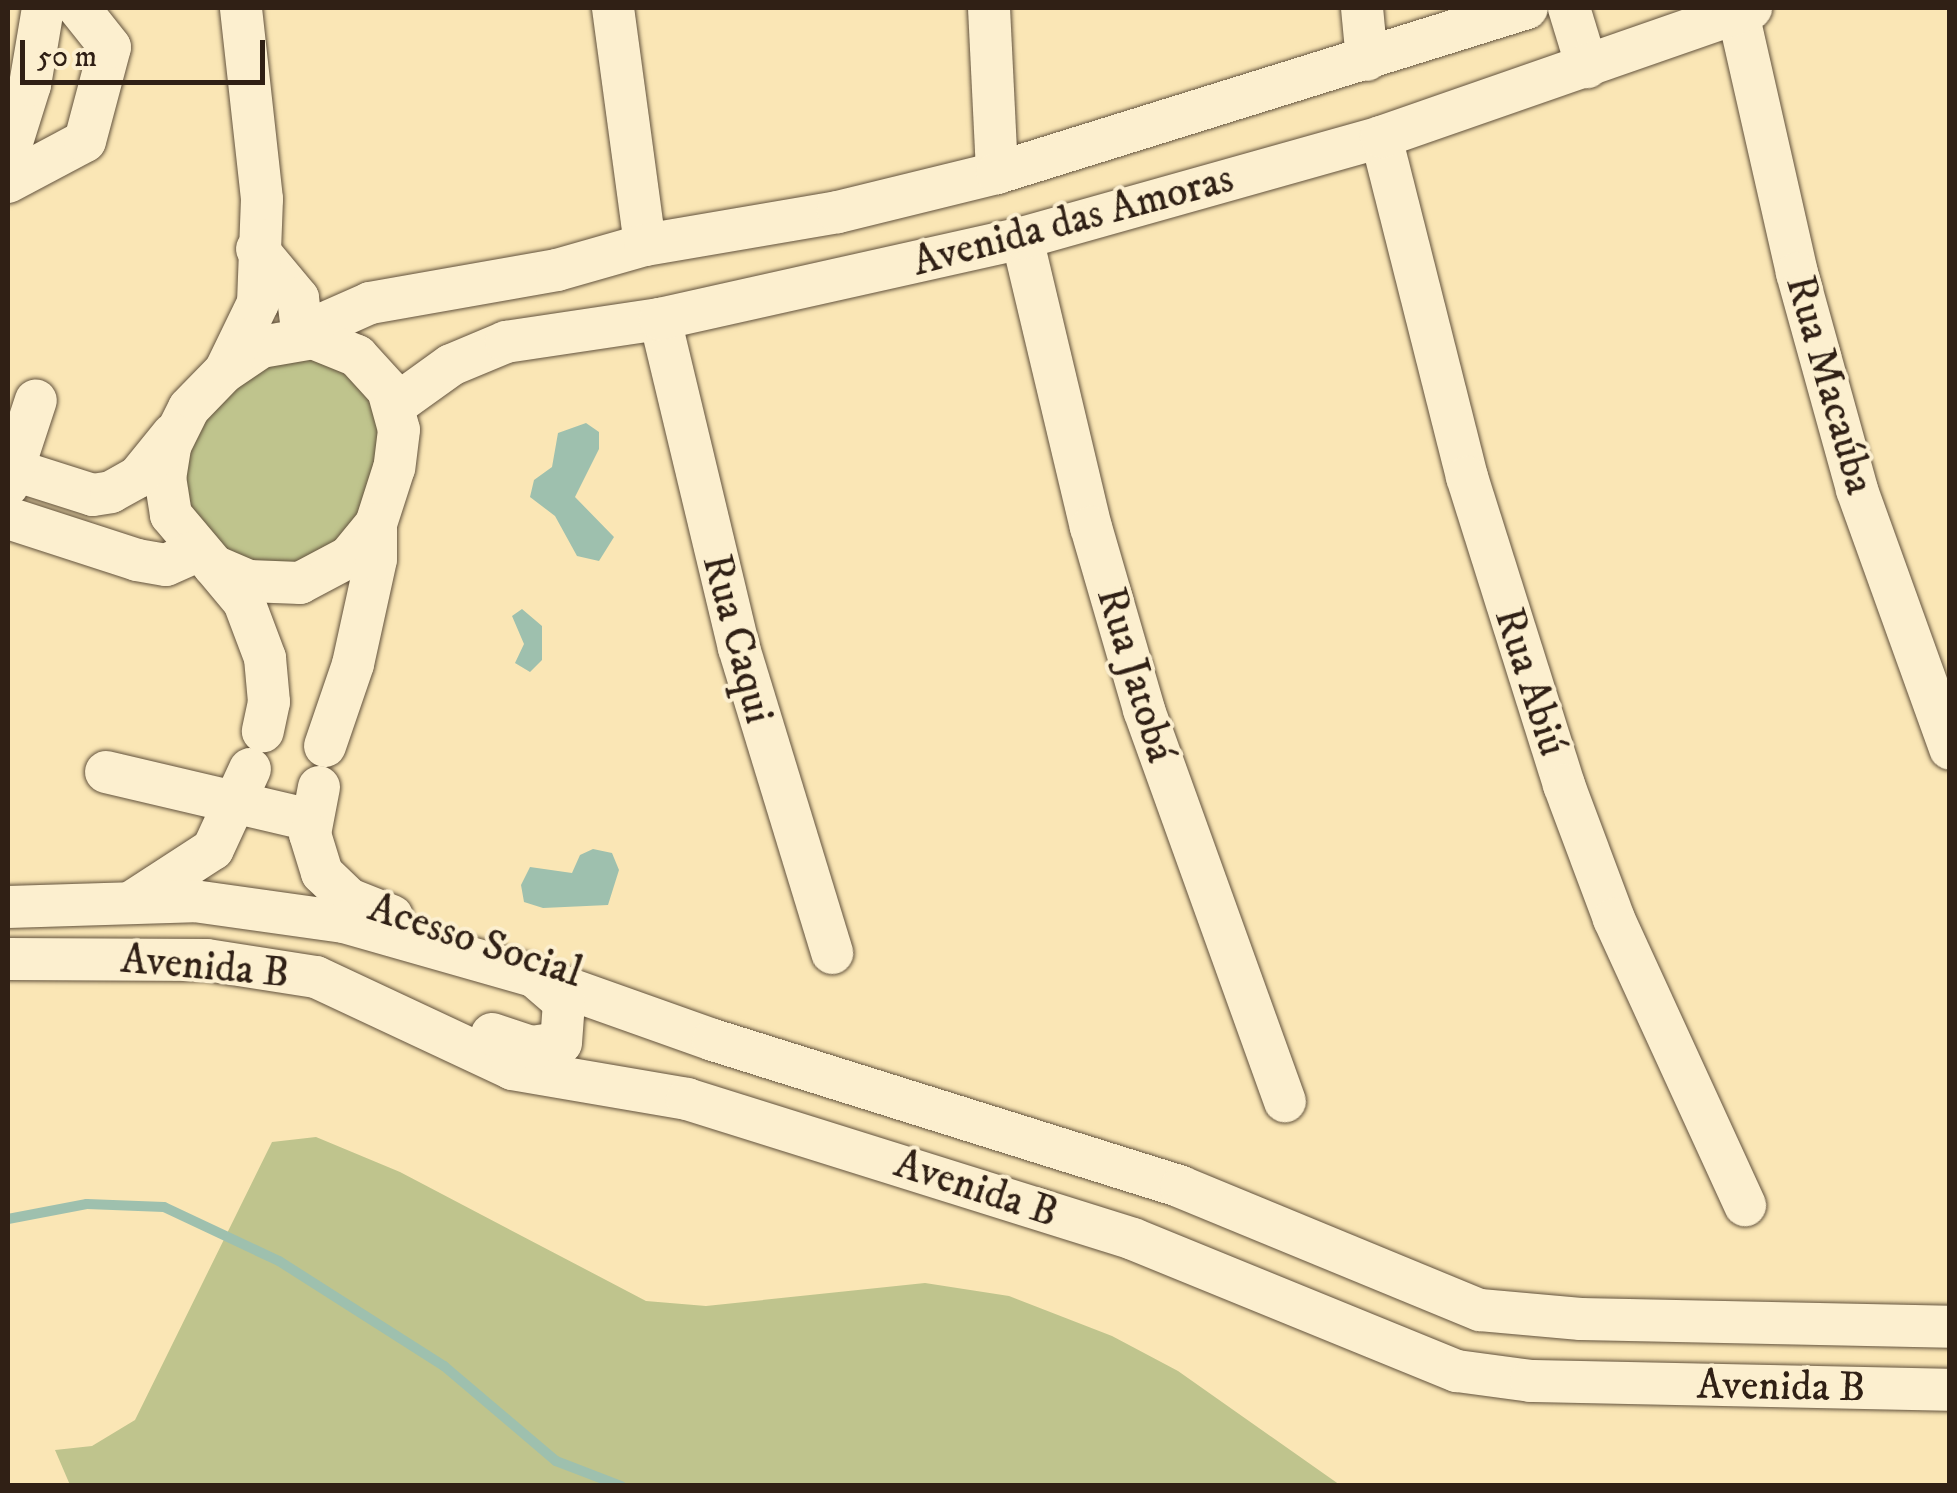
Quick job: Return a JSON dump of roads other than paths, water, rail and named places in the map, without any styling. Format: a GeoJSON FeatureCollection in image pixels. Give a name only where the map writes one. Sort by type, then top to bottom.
{"type":"FeatureCollection","features":[{"type":"Feature","properties":{"kind":"street"},"geometry":{"type":"LineString","coordinates":[[8,155],[30,85],[43,8]]}},
{"type":"Feature","properties":{"kind":"street"},"geometry":{"type":"LineString","coordinates":[[8,182],[86,142],[110,47],[78,8]]}},
{"type":"Feature","properties":{"kind":"street"},"geometry":{"type":"LineString","coordinates":[[36,400],[9,474],[92,495],[112,492],[138,478],[224,372],[257,314],[262,199],[241,8]]}},
{"type":"Feature","properties":{"kind":"street"},"geometry":{"type":"LineString","coordinates":[[613,8],[645,245]]}},
{"type":"Feature","properties":{"kind":"street"},"geometry":{"type":"LineString","coordinates":[[989,8],[997,173]]}},
{"type":"Feature","properties":{"kind":"street"},"geometry":{"type":"LineString","coordinates":[[1362,8],[1367,60]]}},
{"type":"Feature","properties":{"kind":"street","name":"Avenida das Amoras"},"geometry":{"type":"LineString","coordinates":[[308,338],[334,318],[370,303],[557,270],[645,245],[838,212],[997,173],[1526,8]]}},
{"type":"Feature","properties":{"kind":"street"},"geometry":{"type":"LineString","coordinates":[[1569,8],[1587,67]]}},
{"type":"Feature","properties":{"kind":"street","name":"Avenida das Amoras"},"geometry":{"type":"LineString","coordinates":[[394,406],[450,365],[506,342],[660,319],[1022,238],[1381,138],[1744,10]]}},
{"type":"Feature","properties":{"kind":"street","name":"Rua Macaúba"},"geometry":{"type":"LineString","coordinates":[[1744,10],[1797,272],[1857,490],[1950,749]]}},
{"type":"Feature","properties":{"kind":"street","name":"Rua Abiú"},"geometry":{"type":"LineString","coordinates":[[1381,138],[1467,478],[1564,785],[1614,919],[1744,1205]]}},
{"type":"Feature","properties":{"kind":"street"},"geometry":{"type":"LineString","coordinates":[[838,212],[852,279]]}},
{"type":"Feature","properties":{"kind":"street","name":"Rua Jatobá"},"geometry":{"type":"LineString","coordinates":[[1022,238],[1091,527],[1144,710],[1285,1100]]}},
{"type":"Feature","properties":{"kind":"street"},"geometry":{"type":"LineString","coordinates":[[257,249],[298,298],[308,338]]}},
{"type":"Feature","properties":{"kind":"street","name":"Rua Caqui"},"geometry":{"type":"LineString","coordinates":[[660,319],[739,648],[832,954]]}},
{"type":"Feature","properties":{"kind":"street"},"geometry":{"type":"LineString","coordinates":[[8,518],[136,560],[166,564],[206,559],[249,581],[300,583],[350,558],[376,524],[400,439],[394,406],[366,362],[308,338],[260,347],[224,372]]}},
{"type":"Feature","properties":{"kind":"street"},"geometry":{"type":"LineString","coordinates":[[126,905],[213,849],[250,768],[269,702],[264,658],[244,602],[206,559],[167,499],[166,466],[178,426]]}},
{"type":"Feature","properties":{"kind":"street","name":"Acesso Social"},"geometry":{"type":"LineString","coordinates":[[376,524],[376,559],[357,647],[318,784],[322,873],[349,899],[606,984],[714,1040]]}},
{"type":"Feature","properties":{"kind":"street"},"geometry":{"type":"LineString","coordinates":[[106,772],[250,768],[318,784]]}},
{"type":"Feature","properties":{"kind":"street","name":"Avenida B"},"geometry":{"type":"LineString","coordinates":[[8,907],[194,902],[289,910],[533,976],[714,1040],[1181,1187],[1480,1310],[1581,1320],[1950,1327]]}},
{"type":"Feature","properties":{"kind":"street"},"geometry":{"type":"LineString","coordinates":[[316,977],[379,992],[510,1042],[556,1047],[567,1010],[533,976],[477,940]]}},
{"type":"Feature","properties":{"kind":"street","name":"Avenida B"},"geometry":{"type":"LineString","coordinates":[[8,959],[207,960],[316,977],[512,1069],[686,1099],[1133,1239],[1457,1371],[1531,1381],[1950,1390]]}},
{"type":"Feature","properties":{"kind":"waterway"},"geometry":{"type":"LineString","coordinates":[[8,1219],[87,1204],[164,1207],[279,1261],[444,1366],[556,1461],[621,1486]]}}]}
